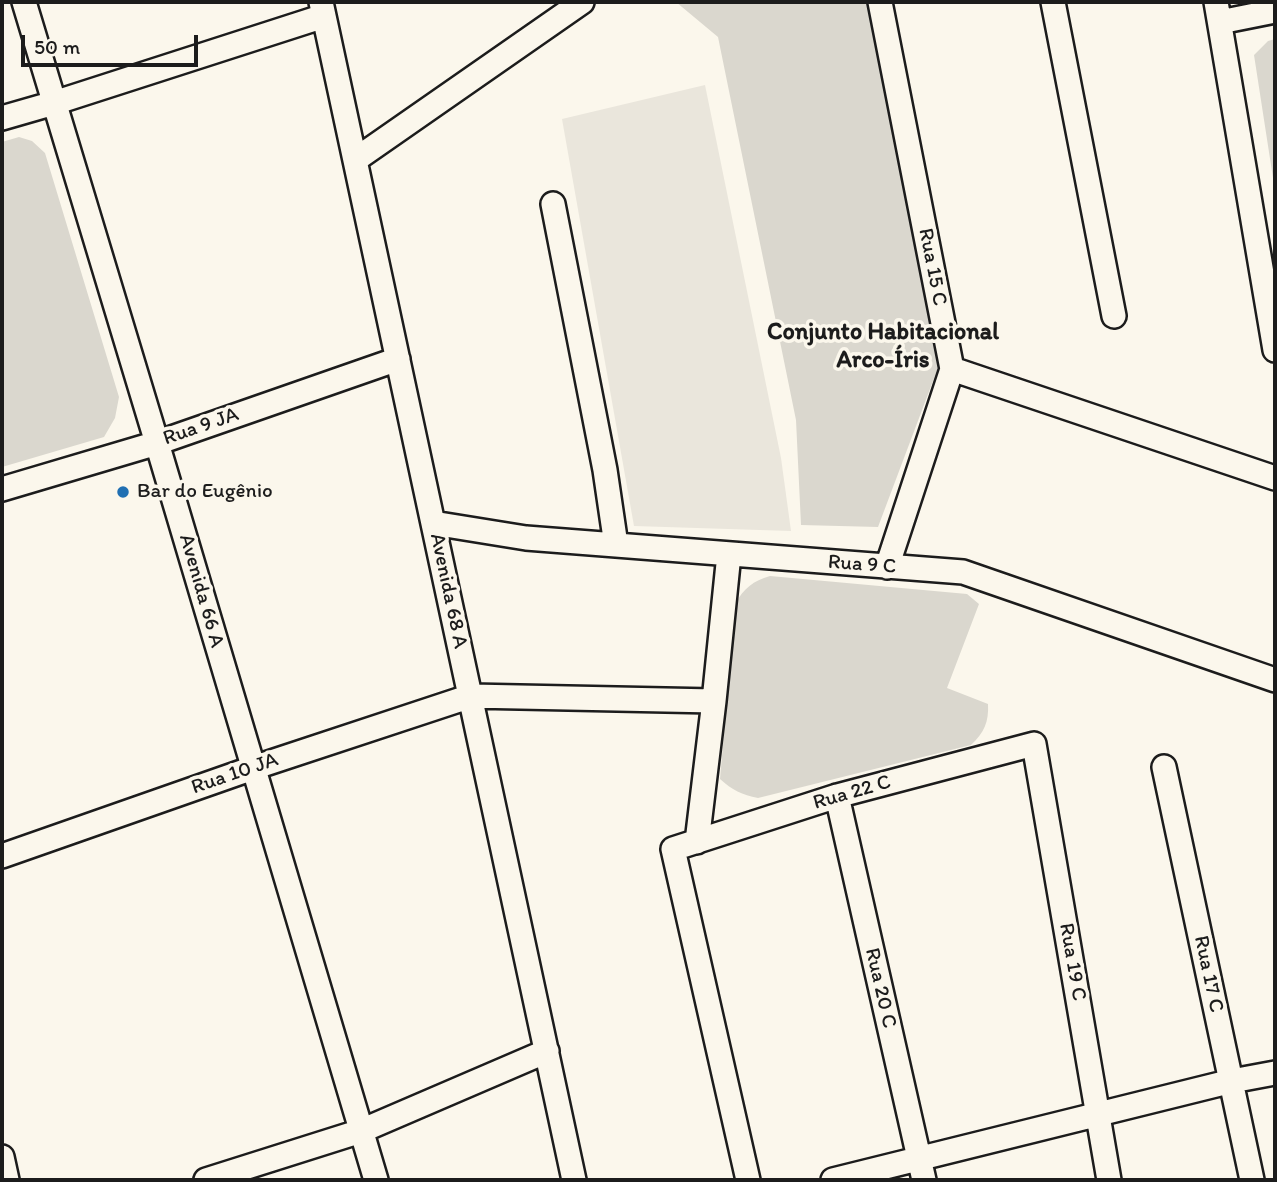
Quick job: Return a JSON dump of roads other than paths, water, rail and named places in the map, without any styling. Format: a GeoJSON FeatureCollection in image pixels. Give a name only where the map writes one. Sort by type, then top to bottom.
{"type":"FeatureCollection","features":[{"type":"Feature","properties":{"kind":"street","name":"Avenida 66 A"},"geometry":{"type":"LineString","coordinates":[[24,2],[158,443],[376,1180]]}},
{"type":"Feature","properties":{"kind":"street"},"geometry":{"type":"LineString","coordinates":[[355,160],[582,2]]}},
{"type":"Feature","properties":{"kind":"street","name":"Rua 15 C"},"geometry":{"type":"LineString","coordinates":[[880,2],[952,369],[887,567]]}},
{"type":"Feature","properties":{"kind":"street"},"geometry":{"type":"LineString","coordinates":[[1053,2],[1114,316]]}},
{"type":"Feature","properties":{"kind":"street"},"geometry":{"type":"LineString","coordinates":[[2,118],[54,103],[323,9]]}},
{"type":"Feature","properties":{"kind":"street","name":"Avenida 68 A"},"geometry":{"type":"LineString","coordinates":[[323,9],[574,1180]]}},
{"type":"Feature","properties":{"kind":"street"},"geometry":{"type":"LineString","coordinates":[[1275,11],[1218,12],[1275,350]]}},
{"type":"Feature","properties":{"kind":"street"},"geometry":{"type":"LineString","coordinates":[[553,204],[605,470],[616,545]]}},
{"type":"Feature","properties":{"kind":"street","name":"Rua 9 JA"},"geometry":{"type":"LineString","coordinates":[[2,489],[158,443],[398,359]]}},
{"type":"Feature","properties":{"kind":"street"},"geometry":{"type":"LineString","coordinates":[[952,369],[1275,478]]}},
{"type":"Feature","properties":{"kind":"street","name":"Rua 9 C"},"geometry":{"type":"LineString","coordinates":[[433,523],[526,538],[963,572],[1275,680]]}},
{"type":"Feature","properties":{"kind":"street"},"geometry":{"type":"LineString","coordinates":[[697,842],[729,554]]}},
{"type":"Feature","properties":{"kind":"street","name":"Rua 10 JA"},"geometry":{"type":"LineString","coordinates":[[2,856],[253,768],[471,696],[714,701]]}},
{"type":"Feature","properties":{"kind":"street","name":"Rua 22 C"},"geometry":{"type":"LineString","coordinates":[[748,1180],[673,849],[837,796],[1034,744]]}},
{"type":"Feature","properties":{"kind":"street","name":"Rua 19 C"},"geometry":{"type":"LineString","coordinates":[[1034,744],[1109,1180]]}},
{"type":"Feature","properties":{"kind":"street","name":"Rua 17 C"},"geometry":{"type":"LineString","coordinates":[[1164,767],[1252,1180]]}},
{"type":"Feature","properties":{"kind":"street","name":"Rua 20 C"},"geometry":{"type":"LineString","coordinates":[[837,796],[921,1170]]}},
{"type":"Feature","properties":{"kind":"street"},"geometry":{"type":"LineString","coordinates":[[206,1180],[361,1131],[547,1051]]}},
{"type":"Feature","properties":{"kind":"street"},"geometry":{"type":"LineString","coordinates":[[833,1180],[921,1170],[1098,1114],[1275,1073]]}},
{"type":"Feature","properties":{"kind":"street"},"geometry":{"type":"LineString","coordinates":[[2,1157],[7,1180]]}},
{"type":"Feature","properties":{"kind":"place","name":"Bar do Eugênio"},"geometry":{"type":"Point","coordinates":[123,492]}},
{"type":"Feature","properties":{"kind":"district","name":"Conjunto Habitacional Arco-Íris"},"geometry":{"type":"Point","coordinates":[883,347]}}]}
